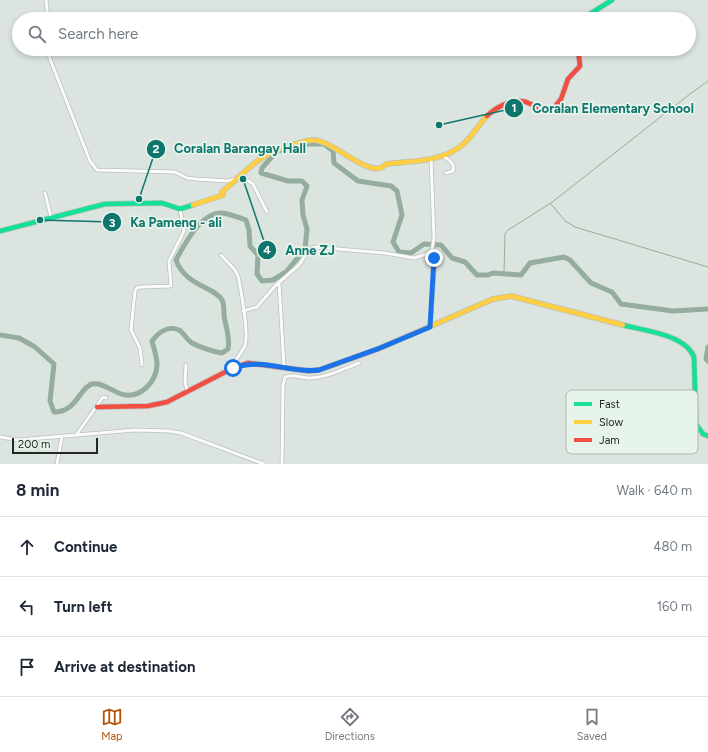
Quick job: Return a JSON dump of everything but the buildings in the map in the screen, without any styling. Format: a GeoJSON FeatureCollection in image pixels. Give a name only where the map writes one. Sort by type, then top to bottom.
{"type":"FeatureCollection","features":[{"type":"Feature","properties":{"kind":"street"},"geometry":{"type":"LineString","coordinates":[[46,0],[47,12]]}},
{"type":"Feature","properties":{"kind":"street"},"geometry":{"type":"LineString","coordinates":[[591,12],[612,0]]}},
{"type":"Feature","properties":{"kind":"street"},"geometry":{"type":"LineString","coordinates":[[50,56],[90,161],[97,170],[175,172],[187,178],[228,181],[241,177],[253,184],[267,212]]}},
{"type":"Feature","properties":{"kind":"street"},"geometry":{"type":"LineString","coordinates":[[0,231],[50,217],[110,203],[162,203],[180,209],[223,195],[222,192],[241,177],[261,157],[273,150],[313,140],[330,144],[368,168],[378,170],[383,168],[386,164],[431,158],[442,155],[462,145],[472,135],[482,119],[489,113],[504,105],[523,101],[544,110],[549,111],[554,108],[562,96],[569,78],[580,66],[579,56]]}},
{"type":"Feature","properties":{"kind":"street"},"geometry":{"type":"LineString","coordinates":[[442,155],[449,159],[454,168],[453,171],[446,173]]}},
{"type":"Feature","properties":{"kind":"street"},"geometry":{"type":"LineString","coordinates":[[430,327],[434,262],[431,255],[434,240],[431,158]]}},
{"type":"Feature","properties":{"kind":"street"},"geometry":{"type":"LineString","coordinates":[[45,193],[50,217]]}},
{"type":"Feature","properties":{"kind":"street"},"geometry":{"type":"LineString","coordinates":[[142,365],[140,348],[131,330],[135,292],[141,287],[171,286],[169,261],[184,231],[180,209]]}},
{"type":"Feature","properties":{"kind":"street"},"geometry":{"type":"LineString","coordinates":[[243,311],[257,307],[279,282],[297,267],[308,250],[314,247],[385,253],[414,258],[424,254],[431,255]]}},
{"type":"Feature","properties":{"kind":"street"},"geometry":{"type":"LineString","coordinates":[[221,255],[237,273],[243,311],[245,346],[234,363],[233,368]]}},
{"type":"Feature","properties":{"kind":"street"},"geometry":{"type":"LineString","coordinates":[[279,282],[284,366]]}},
{"type":"Feature","properties":{"kind":"street"},"geometry":{"type":"LineString","coordinates":[[96,407],[157,404],[167,402],[233,368],[253,363],[313,371],[322,369],[380,348],[493,300],[511,296],[677,339],[686,344],[693,354],[695,390]]}},
{"type":"Feature","properties":{"kind":"street"},"geometry":{"type":"LineString","coordinates":[[282,464],[283,380],[286,376],[296,375],[309,378],[318,377],[359,363]]}},
{"type":"Feature","properties":{"kind":"street"},"geometry":{"type":"LineString","coordinates":[[186,365],[185,381],[188,391]]}},
{"type":"Feature","properties":{"kind":"street"},"geometry":{"type":"LineString","coordinates":[[296,375],[298,369]]}},
{"type":"Feature","properties":{"kind":"street"},"geometry":{"type":"LineString","coordinates":[[77,434],[103,398],[106,397],[102,407]]}},
{"type":"Feature","properties":{"kind":"street"},"geometry":{"type":"LineString","coordinates":[[698,427],[703,434],[708,436]]}},
{"type":"Feature","properties":{"kind":"street"},"geometry":{"type":"LineString","coordinates":[[0,436],[18,440],[135,430],[175,432],[264,464]]}},
{"type":"Feature","properties":{"kind":"street"},"geometry":{"type":"LineString","coordinates":[[57,464],[62,436]]}},
{"type":"Feature","properties":{"kind":"waterway"},"geometry":{"type":"LineString","coordinates":[[504,273],[505,234],[508,230],[551,203],[708,81]]}},
{"type":"Feature","properties":{"kind":"waterway"},"geometry":{"type":"LineString","coordinates":[[0,335],[19,338],[35,347],[54,364],[50,401],[54,412],[62,411],[68,408],[84,390],[92,384],[99,384],[121,394],[128,395],[141,392],[151,382],[157,369],[157,359],[152,341],[157,335],[167,329],[171,328],[179,330],[192,343],[222,353],[228,349],[229,342],[222,300],[213,292],[193,281],[186,275],[180,269],[176,260],[194,230],[200,223],[214,214],[222,213],[246,220],[249,230],[250,246],[258,255],[257,274],[262,281],[273,280],[286,272],[305,249],[307,229],[303,215],[302,200],[307,186],[302,181],[288,181],[261,173],[262,168],[277,151],[308,144],[324,144],[333,151],[334,163],[358,181],[391,186],[397,191],[402,215],[393,242],[399,252],[411,253],[424,244],[441,245],[452,258],[465,262],[477,275],[488,275],[493,273],[521,275],[530,263],[564,257],[570,260],[591,283],[612,292],[621,304],[673,311],[708,309]]}},
{"type":"Feature","properties":{"kind":"waterway"},"geometry":{"type":"LineString","coordinates":[[551,204],[565,221],[575,227],[708,267]]}},
{"type":"Feature","properties":{"kind":"waterway"},"geometry":{"type":"LineString","coordinates":[[708,347],[706,359],[708,361]]}},
{"type":"Feature","properties":{"kind":"traffic: fast"},"geometry":{"type":"LineString","coordinates":[[593,12],[612,0]]}},
{"type":"Feature","properties":{"kind":"traffic: fast"},"geometry":{"type":"LineString","coordinates":[[0,231],[105,204],[162,203],[180,209],[193,205]]}},
{"type":"Feature","properties":{"kind":"traffic: fast"},"geometry":{"type":"LineString","coordinates":[[623,325],[673,338],[689,349],[694,357],[695,390]]}},
{"type":"Feature","properties":{"kind":"traffic: fast"},"geometry":{"type":"LineString","coordinates":[[698,427],[703,434],[708,436]]}},
{"type":"Feature","properties":{"kind":"traffic: slow"},"geometry":{"type":"LineString","coordinates":[[193,205],[223,195],[222,192],[247,169],[263,157],[283,147],[313,140],[331,146],[362,164],[372,168],[380,168],[386,164],[435,158],[453,151],[468,139],[487,116]]}},
{"type":"Feature","properties":{"kind":"traffic: slow"},"geometry":{"type":"LineString","coordinates":[[378,349],[493,299],[511,296],[623,325]]}},
{"type":"Feature","properties":{"kind":"traffic: jam"},"geometry":{"type":"LineString","coordinates":[[487,116],[495,109],[510,102],[516,101],[526,102],[546,110],[553,109],[561,99],[568,79],[580,66],[579,56]]}},
{"type":"Feature","properties":{"kind":"traffic: jam"},"geometry":{"type":"LineString","coordinates":[[97,407],[148,406],[167,402],[233,368],[248,363],[309,371],[319,370],[378,349]]}},
{"type":"Feature","properties":{"kind":"place","name":"Coralan Elementary School"},"geometry":{"type":"Point","coordinates":[439,125]}},
{"type":"Feature","properties":{"kind":"place","name":"Anne ZJ"},"geometry":{"type":"Point","coordinates":[243,179]}},
{"type":"Feature","properties":{"kind":"place","name":"Coralan Barangay Hall"},"geometry":{"type":"Point","coordinates":[139,199]}},
{"type":"Feature","properties":{"kind":"place","name":"Ka Pameng - ali"},"geometry":{"type":"Point","coordinates":[40,220]}},
{"type":"Feature","properties":{"kind":"route"},"geometry":{"type":"LineString","coordinates":[[233,368],[248,363],[253,363],[284,366],[309,371],[319,370],[380,348],[430,327],[434,258]]}}]}
